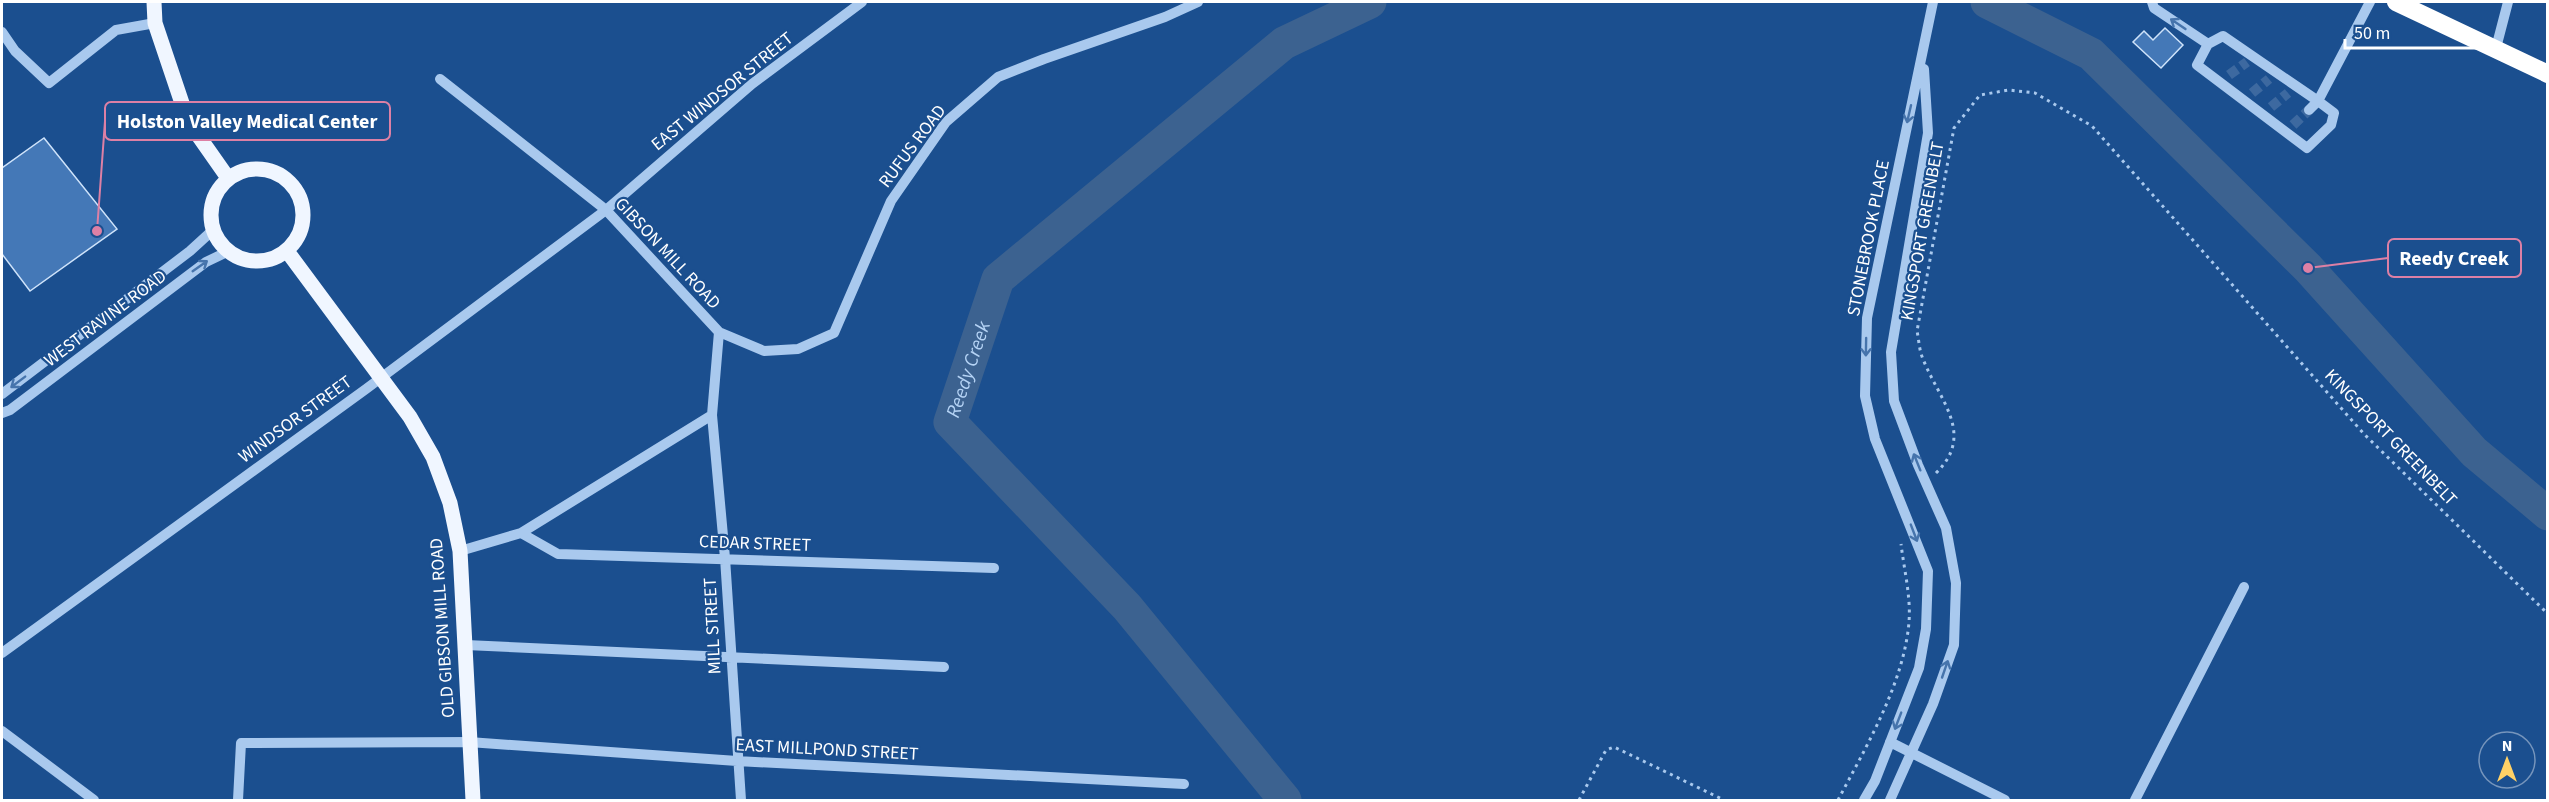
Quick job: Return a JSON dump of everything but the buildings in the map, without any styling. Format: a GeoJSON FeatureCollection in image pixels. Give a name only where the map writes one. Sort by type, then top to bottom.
{"type":"FeatureCollection","features":[{"type":"Feature","properties":{"kind":"highway"},"geometry":{"type":"LineString","coordinates":[[2396,2],[2546,71]]}},
{"type":"Feature","properties":{"kind":"main road"},"geometry":{"type":"LineString","coordinates":[[154,2],[156,23],[188,121],[228,178]]}},
{"type":"Feature","properties":{"kind":"main road"},"geometry":{"type":"LineString","coordinates":[[255,168],[283,175],[294,185],[301,198],[304,212],[303,227],[297,240],[286,251],[273,259],[259,261],[244,259],[229,251],[219,241],[213,230],[212,202],[218,189],[228,178],[240,171],[255,168]]}},
{"type":"Feature","properties":{"kind":"main road","name":"OLD GIBSON MILL ROAD"},"geometry":{"type":"LineString","coordinates":[[286,251],[410,417],[433,457],[450,503],[460,551],[473,801]]}},
{"type":"Feature","properties":{"kind":"street","name":"EAST WINDSOR STREET"},"geometry":{"type":"LineString","coordinates":[[606,210],[752,84],[862,2]]}},
{"type":"Feature","properties":{"kind":"street","name":"RUFUS ROAD"},"geometry":{"type":"LineString","coordinates":[[719,332],[764,351],[798,349],[834,333],[891,201],[946,122],[998,77],[1044,58],[1165,17],[1198,2]]}},
{"type":"Feature","properties":{"kind":"street","name":"STONEBROOK PLACE"},"geometry":{"type":"LineString","coordinates":[[1865,800],[1875,781],[1919,668],[1926,629],[1928,571],[1875,439],[1865,396],[1867,318],[1933,2]]}},
{"type":"Feature","properties":{"kind":"street"},"geometry":{"type":"LineString","coordinates":[[2152,2],[2154,8],[2208,44]]}},
{"type":"Feature","properties":{"kind":"street"},"geometry":{"type":"LineString","coordinates":[[2309,110],[2318,101],[2370,2]]}},
{"type":"Feature","properties":{"kind":"street"},"geometry":{"type":"LineString","coordinates":[[2496,48],[2508,2]]}},
{"type":"Feature","properties":{"kind":"street"},"geometry":{"type":"LineString","coordinates":[[2,32],[15,51],[49,83],[116,30],[156,23]]}},
{"type":"Feature","properties":{"kind":"street"},"geometry":{"type":"LineString","coordinates":[[2223,36],[2292,90],[2318,101],[2334,113],[2331,125],[2307,147],[2289,128],[2225,78],[2197,65],[2208,44],[2223,36]]}},
{"type":"Feature","properties":{"kind":"street","name":"STONEBROOK PLACE"},"geometry":{"type":"LineString","coordinates":[[1890,801],[1933,704],[1954,645],[1956,583],[1946,528],[1894,401],[1891,352],[1928,133],[1923,57]]}},
{"type":"Feature","properties":{"kind":"street","name":"GIBSON MILL ROAD"},"geometry":{"type":"LineString","coordinates":[[440,80],[606,210],[719,332],[712,415]]}},
{"type":"Feature","properties":{"kind":"street","name":"WINDSOR STREET"},"geometry":{"type":"LineString","coordinates":[[2,652],[381,377],[606,210]]}},
{"type":"Feature","properties":{"kind":"street","name":"WEST RAVINE ROAD"},"geometry":{"type":"LineString","coordinates":[[2,394],[190,251],[213,230]]}},
{"type":"Feature","properties":{"kind":"street","name":"WEST RAVINE ROAD"},"geometry":{"type":"LineString","coordinates":[[2,413],[206,262],[229,251]]}},
{"type":"Feature","properties":{"kind":"street"},"geometry":{"type":"LineString","coordinates":[[460,551],[521,533],[712,415]]}},
{"type":"Feature","properties":{"kind":"street","name":"MILL STREET"},"geometry":{"type":"LineString","coordinates":[[712,415],[725,558],[741,801]]}},
{"type":"Feature","properties":{"kind":"street","name":"CEDAR STREET"},"geometry":{"type":"LineString","coordinates":[[521,533],[558,554],[994,568]]}},
{"type":"Feature","properties":{"kind":"street"},"geometry":{"type":"LineString","coordinates":[[2135,801],[2244,587]]}},
{"type":"Feature","properties":{"kind":"street"},"geometry":{"type":"LineString","coordinates":[[466,645],[944,667]]}},
{"type":"Feature","properties":{"kind":"street"},"geometry":{"type":"LineString","coordinates":[[2,731],[94,801]]}},
{"type":"Feature","properties":{"kind":"street","name":"EAST MILLPOND STREET"},"geometry":{"type":"LineString","coordinates":[[238,801],[241,743],[469,742],[737,760],[1184,784]]}},
{"type":"Feature","properties":{"kind":"street"},"geometry":{"type":"LineString","coordinates":[[1890,742],[2005,801]]}},
{"type":"Feature","properties":{"kind":"path","name":"KINGSPORT GREENBELT"},"geometry":{"type":"LineString","coordinates":[[1926,483],[1944,465],[1954,446],[1954,425],[1922,357],[1917,331],[1954,128],[1980,95],[2009,90],[2035,93],[2092,126],[2364,434],[2547,614]]}},
{"type":"Feature","properties":{"kind":"path"},"geometry":{"type":"LineString","coordinates":[[1838,801],[1883,712],[1905,648],[1909,620],[1900,533]]}},
{"type":"Feature","properties":{"kind":"path"},"geometry":{"type":"LineString","coordinates":[[1580,801],[1605,750],[1614,747],[1724,801]]}},
{"type":"Feature","properties":{"kind":"waterway","name":"Reedy Creek"},"geometry":{"type":"LineString","coordinates":[[1285,800],[1127,607],[950,422],[998,279],[1284,43],[1370,2]]}},
{"type":"Feature","properties":{"kind":"waterway","name":"Reedy Creek"},"geometry":{"type":"LineString","coordinates":[[1987,2],[2091,54],[2308,268],[2474,452],[2548,514]]}},
{"type":"Feature","properties":{"kind":"tunnel"},"geometry":{"type":"LineString","coordinates":[[2229,75],[2247,62]]}},
{"type":"Feature","properties":{"kind":"tunnel"},"geometry":{"type":"LineString","coordinates":[[2252,93],[2269,79]]}},
{"type":"Feature","properties":{"kind":"tunnel"},"geometry":{"type":"LineString","coordinates":[[2271,107],[2288,93]]}},
{"type":"Feature","properties":{"kind":"tunnel"},"geometry":{"type":"LineString","coordinates":[[2293,125],[2309,110]]}},
{"type":"Feature","properties":{"kind":"place","name":"Holston Valley Medical Center"},"geometry":{"type":"Point","coordinates":[97,231]}},
{"type":"Feature","properties":{"kind":"place","name":"Reedy Creek"},"geometry":{"type":"Point","coordinates":[2308,268]}}]}
